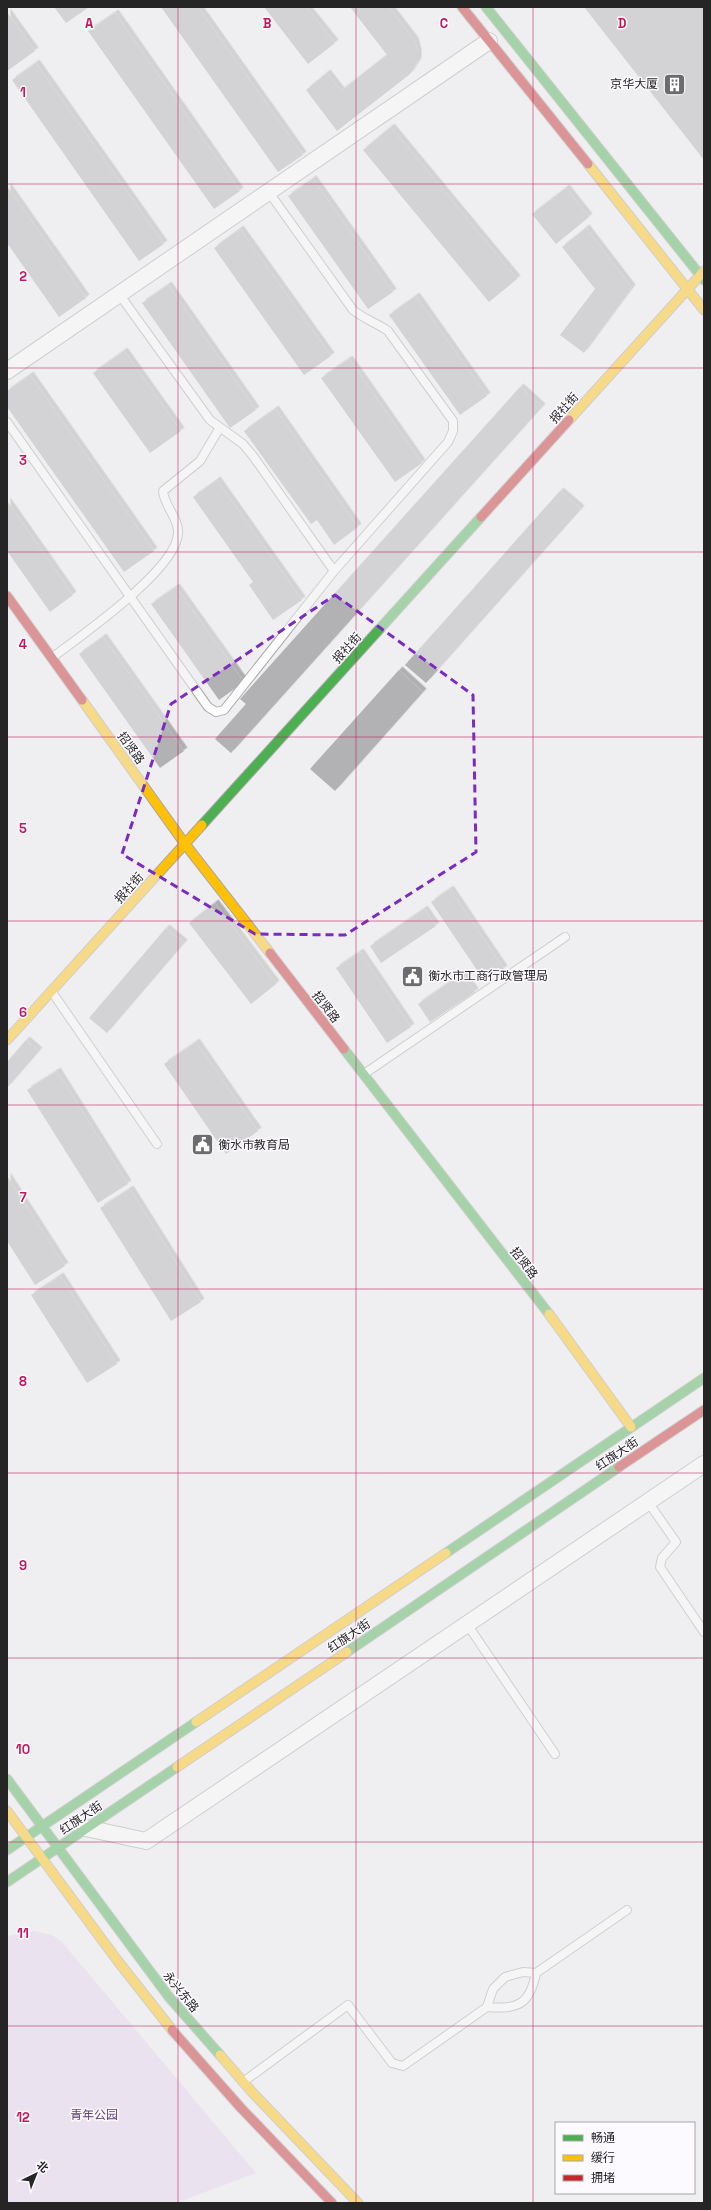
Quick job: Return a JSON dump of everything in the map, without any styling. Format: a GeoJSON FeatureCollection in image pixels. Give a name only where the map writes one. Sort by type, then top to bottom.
{"type":"FeatureCollection","features":[{"type":"Feature","properties":{"kind":"main road"},"geometry":{"type":"LineString","coordinates":[[462,7],[704,310]]}},
{"type":"Feature","properties":{"kind":"main road"},"geometry":{"type":"LineString","coordinates":[[486,7],[703,275]]}},
{"type":"Feature","properties":{"kind":"main road","name":"报社街"},"geometry":{"type":"LineString","coordinates":[[7,1040],[687,289],[703,275]]}},
{"type":"Feature","properties":{"kind":"main road","name":"招贤路"},"geometry":{"type":"LineString","coordinates":[[7,596],[185,844],[552,1318],[631,1427]]}},
{"type":"Feature","properties":{"kind":"main road","name":"红旗大街"},"geometry":{"type":"LineString","coordinates":[[7,1850],[704,1378]]}},
{"type":"Feature","properties":{"kind":"main road","name":"红旗大街"},"geometry":{"type":"LineString","coordinates":[[7,1882],[704,1410]]}},
{"type":"Feature","properties":{"kind":"main road","name":"永兴东路"},"geometry":{"type":"LineString","coordinates":[[7,1779],[169,1998],[243,2082],[358,2203]]}},
{"type":"Feature","properties":{"kind":"main road"},"geometry":{"type":"LineString","coordinates":[[7,1811],[129,1976],[181,2042],[238,2105],[332,2203]]}},
{"type":"Feature","properties":{"kind":"street"},"geometry":{"type":"LineString","coordinates":[[7,371],[489,41]]}},
{"type":"Feature","properties":{"kind":"street"},"geometry":{"type":"LineString","coordinates":[[86,1828],[146,1841],[704,1464]]}},
{"type":"Feature","properties":{"kind":"lane"},"geometry":{"type":"LineString","coordinates":[[7,422],[208,707],[216,712],[224,710],[334,571],[448,442],[453,431],[453,421],[388,331],[380,325],[364,319],[354,310],[268,191]]}},
{"type":"Feature","properties":{"kind":"lane"},"geometry":{"type":"LineString","coordinates":[[119,294],[210,420],[242,444],[253,456],[334,571]]}},
{"type":"Feature","properties":{"kind":"lane"},"geometry":{"type":"LineString","coordinates":[[52,658],[110,615],[165,562],[175,546],[178,532],[176,523],[164,501],[163,491],[200,461],[219,428]]}},
{"type":"Feature","properties":{"kind":"lane"},"geometry":{"type":"LineString","coordinates":[[363,1075],[566,937]]}},
{"type":"Feature","properties":{"kind":"lane"},"geometry":{"type":"LineString","coordinates":[[52,991],[157,1144]]}},
{"type":"Feature","properties":{"kind":"lane"},"geometry":{"type":"LineString","coordinates":[[648,1502],[676,1542],[662,1558],[660,1567],[704,1632]]}},
{"type":"Feature","properties":{"kind":"lane"},"geometry":{"type":"LineString","coordinates":[[466,1624],[555,1754]]}},
{"type":"Feature","properties":{"kind":"lane"},"geometry":{"type":"LineString","coordinates":[[487,2007],[493,1989],[505,1977],[523,1972],[536,1973],[627,1910]]}},
{"type":"Feature","properties":{"kind":"lane"},"geometry":{"type":"LineString","coordinates":[[243,2082],[348,2005],[392,2063],[403,2066],[487,2007],[510,2007],[525,2000],[530,1995],[536,1973]]}},
{"type":"Feature","properties":{"kind":"highlighted area"},"geometry":{"type":"Polygon","coordinates":[[[335,595],[473,695],[476,852],[345,935],[255,934],[122,854],[171,704],[335,595]]]}},
{"type":"Feature","properties":{"kind":"green space","name":"青年公园"},"geometry":{"type":"Polygon","coordinates":[[[35,1931],[52,1935],[62,1942],[256,2173],[176,2203],[7,2203],[7,1936],[35,1931]]]}},
{"type":"Feature","properties":{"kind":"building"},"geometry":{"type":"Polygon","coordinates":[[[54,7],[89,7],[66,23],[54,7]]]}},
{"type":"Feature","properties":{"kind":"building"},"geometry":{"type":"Polygon","coordinates":[[[161,7],[198,7],[303,155],[278,172],[161,7]]]}},
{"type":"Feature","properties":{"kind":"building"},"geometry":{"type":"Polygon","coordinates":[[[264,7],[306,7],[335,43],[308,64],[264,7]]]}},
{"type":"Feature","properties":{"kind":"building"},"geometry":{"type":"Polygon","coordinates":[[[350,7],[389,7],[415,41],[418,52],[418,61],[410,74],[337,131],[306,90],[327,73],[341,91],[387,55],[350,7]]]}},
{"type":"Feature","properties":{"kind":"building","name":"京华大厦"},"geometry":{"type":"Polygon","coordinates":[[[584,7],[704,7],[704,160],[584,7]]]}},
{"type":"Feature","properties":{"kind":"building"},"geometry":{"type":"Polygon","coordinates":[[[7,12],[35,51],[7,71],[7,12]]]}},
{"type":"Feature","properties":{"kind":"building"},"geometry":{"type":"Polygon","coordinates":[[[115,13],[240,191],[214,209],[88,31],[115,13]]]}},
{"type":"Feature","properties":{"kind":"building"},"geometry":{"type":"Polygon","coordinates":[[[36,63],[164,244],[139,261],[12,80],[36,63]]]}},
{"type":"Feature","properties":{"kind":"building"},"geometry":{"type":"Polygon","coordinates":[[[391,127],[517,279],[489,302],[363,150],[391,127]]]}},
{"type":"Feature","properties":{"kind":"building"},"geometry":{"type":"Polygon","coordinates":[[[313,179],[393,292],[368,309],[288,196],[313,179]]]}},
{"type":"Feature","properties":{"kind":"building"},"geometry":{"type":"Polygon","coordinates":[[[7,186],[86,298],[59,317],[7,243],[7,186]]]}},
{"type":"Feature","properties":{"kind":"building"},"geometry":{"type":"Polygon","coordinates":[[[566,188],[589,217],[556,244],[532,214],[566,188]]]}},
{"type":"Feature","properties":{"kind":"building"},"geometry":{"type":"Polygon","coordinates":[[[586,228],[632,288],[584,353],[560,335],[595,289],[562,247],[586,228]]]}},
{"type":"Feature","properties":{"kind":"building"},"geometry":{"type":"Polygon","coordinates":[[[240,229],[331,356],[304,375],[214,248],[240,229]]]}},
{"type":"Feature","properties":{"kind":"building"},"geometry":{"type":"Polygon","coordinates":[[[168,285],[256,410],[230,428],[142,303],[168,285]]]}},
{"type":"Feature","properties":{"kind":"building"},"geometry":{"type":"Polygon","coordinates":[[[416,296],[487,396],[460,415],[389,315],[416,296]]]}},
{"type":"Feature","properties":{"kind":"building"},"geometry":{"type":"Polygon","coordinates":[[[124,351],[181,431],[150,453],[93,373],[124,351]]]}},
{"type":"Feature","properties":{"kind":"building"},"geometry":{"type":"Polygon","coordinates":[[[349,359],[422,463],[395,482],[321,378],[349,359]]]}},
{"type":"Feature","properties":{"kind":"building"},"geometry":{"type":"Polygon","coordinates":[[[30,375],[154,551],[124,572],[7,407],[7,391],[30,375]]]}},
{"type":"Feature","properties":{"kind":"building"},"geometry":{"type":"Polygon","coordinates":[[[520,387],[542,407],[231,753],[215,739],[246,704],[240,699],[520,387]]]}},
{"type":"Feature","properties":{"kind":"building"},"geometry":{"type":"Polygon","coordinates":[[[275,409],[358,527],[334,545],[317,520],[311,524],[244,431],[275,409]]]}},
{"type":"Feature","properties":{"kind":"building"},"geometry":{"type":"Polygon","coordinates":[[[217,480],[302,600],[273,620],[249,585],[253,582],[193,497],[217,480]]]}},
{"type":"Feature","properties":{"kind":"building"},"geometry":{"type":"Polygon","coordinates":[[[560,491],[581,509],[426,683],[405,665],[560,491]]]}},
{"type":"Feature","properties":{"kind":"building"},"geometry":{"type":"Polygon","coordinates":[[[7,501],[73,595],[50,612],[7,551],[7,501]]]}},
{"type":"Feature","properties":{"kind":"building"},"geometry":{"type":"Polygon","coordinates":[[[176,587],[244,682],[219,700],[151,604],[176,587]]]}},
{"type":"Feature","properties":{"kind":"building"},"geometry":{"type":"Polygon","coordinates":[[[103,637],[184,751],[160,768],[79,654],[103,637]]]}},
{"type":"Feature","properties":{"kind":"building"},"geometry":{"type":"Polygon","coordinates":[[[399,670],[423,692],[335,791],[310,769],[399,670]]]}},
{"type":"Feature","properties":{"kind":"building"},"geometry":{"type":"Polygon","coordinates":[[[450,889],[504,969],[485,982],[431,902],[450,889]]]}},
{"type":"Feature","properties":{"kind":"building"},"geometry":{"type":"Polygon","coordinates":[[[215,903],[276,984],[251,1004],[189,923],[215,903]]]}},
{"type":"Feature","properties":{"kind":"building"},"geometry":{"type":"Polygon","coordinates":[[[424,909],[436,926],[381,963],[370,946],[424,909]]]}},
{"type":"Feature","properties":{"kind":"building"},"geometry":{"type":"Polygon","coordinates":[[[166,928],[184,943],[107,1033],[89,1018],[166,928]]]}},
{"type":"Feature","properties":{"kind":"building"},"geometry":{"type":"Polygon","coordinates":[[[360,952],[411,1027],[387,1043],[336,968],[360,952]]]}},
{"type":"Feature","properties":{"kind":"building"},"geometry":{"type":"Polygon","coordinates":[[[463,973],[475,992],[430,1022],[418,1004],[463,973]]]}},
{"type":"Feature","properties":{"kind":"building"},"geometry":{"type":"Polygon","coordinates":[[[26,1040],[39,1051],[7,1088],[7,1062],[26,1040]]]}},
{"type":"Feature","properties":{"kind":"building"},"geometry":{"type":"Polygon","coordinates":[[[196,1042],[258,1131],[226,1154],[164,1064],[196,1042]]]}},
{"type":"Feature","properties":{"kind":"building"},"geometry":{"type":"Polygon","coordinates":[[[57,1071],[128,1184],[98,1203],[27,1090],[57,1071]]]}},
{"type":"Feature","properties":{"kind":"building"},"geometry":{"type":"Polygon","coordinates":[[[7,1176],[65,1266],[35,1285],[7,1241],[7,1176]]]}},
{"type":"Feature","properties":{"kind":"building"},"geometry":{"type":"Polygon","coordinates":[[[130,1189],[201,1302],[171,1321],[100,1208],[130,1189]]]}},
{"type":"Feature","properties":{"kind":"building"},"geometry":{"type":"Polygon","coordinates":[[[60,1276],[117,1364],[87,1383],[31,1295],[60,1276]]]}},
{"type":"Feature","properties":{"kind":"traffic: fast"},"geometry":{"type":"LineString","coordinates":[[486,7],[704,280]]}},
{"type":"Feature","properties":{"kind":"traffic: fast"},"geometry":{"type":"LineString","coordinates":[[202,825],[481,517]]}},
{"type":"Feature","properties":{"kind":"traffic: fast"},"geometry":{"type":"LineString","coordinates":[[344,1049],[549,1314]]}},
{"type":"Feature","properties":{"kind":"traffic: fast"},"geometry":{"type":"LineString","coordinates":[[446,1553],[704,1378]]}},
{"type":"Feature","properties":{"kind":"traffic: fast"},"geometry":{"type":"LineString","coordinates":[[347,1652],[619,1467]]}},
{"type":"Feature","properties":{"kind":"traffic: fast"},"geometry":{"type":"LineString","coordinates":[[7,1850],[196,1722]]}},
{"type":"Feature","properties":{"kind":"traffic: fast"},"geometry":{"type":"LineString","coordinates":[[7,1882],[177,1767]]}},
{"type":"Feature","properties":{"kind":"traffic: fast"},"geometry":{"type":"LineString","coordinates":[[7,1779],[169,1997],[220,2055]]}},
{"type":"Feature","properties":{"kind":"traffic: slow"},"geometry":{"type":"LineString","coordinates":[[588,164],[704,310]]}},
{"type":"Feature","properties":{"kind":"traffic: slow"},"geometry":{"type":"LineString","coordinates":[[569,420],[704,271]]}},
{"type":"Feature","properties":{"kind":"traffic: slow"},"geometry":{"type":"LineString","coordinates":[[82,700],[185,844],[270,953]]}},
{"type":"Feature","properties":{"kind":"traffic: slow"},"geometry":{"type":"LineString","coordinates":[[7,1040],[202,825]]}},
{"type":"Feature","properties":{"kind":"traffic: slow"},"geometry":{"type":"LineString","coordinates":[[549,1314],[631,1427]]}},
{"type":"Feature","properties":{"kind":"traffic: slow"},"geometry":{"type":"LineString","coordinates":[[196,1722],[446,1553]]}},
{"type":"Feature","properties":{"kind":"traffic: slow"},"geometry":{"type":"LineString","coordinates":[[177,1767],[347,1652]]}},
{"type":"Feature","properties":{"kind":"traffic: slow"},"geometry":{"type":"LineString","coordinates":[[7,1811],[117,1960],[172,2030]]}},
{"type":"Feature","properties":{"kind":"traffic: slow"},"geometry":{"type":"LineString","coordinates":[[220,2055],[252,2092],[358,2203]]}},
{"type":"Feature","properties":{"kind":"traffic: jam"},"geometry":{"type":"LineString","coordinates":[[462,7],[588,164]]}},
{"type":"Feature","properties":{"kind":"traffic: jam"},"geometry":{"type":"LineString","coordinates":[[481,517],[569,420]]}},
{"type":"Feature","properties":{"kind":"traffic: jam"},"geometry":{"type":"LineString","coordinates":[[7,596],[82,700]]}},
{"type":"Feature","properties":{"kind":"traffic: jam"},"geometry":{"type":"LineString","coordinates":[[270,953],[344,1049]]}},
{"type":"Feature","properties":{"kind":"traffic: jam"},"geometry":{"type":"LineString","coordinates":[[619,1467],[704,1410]]}},
{"type":"Feature","properties":{"kind":"traffic: jam"},"geometry":{"type":"LineString","coordinates":[[172,2030],[241,2108],[332,2203]]}},
{"type":"Feature","properties":{"kind":"place","name":"京华大厦"},"geometry":{"type":"Point","coordinates":[674,84]}},
{"type":"Feature","properties":{"kind":"place","name":"衡水市工商行政管理局"},"geometry":{"type":"Point","coordinates":[412,976]}},
{"type":"Feature","properties":{"kind":"place","name":"衡水市教育局"},"geometry":{"type":"Point","coordinates":[202,1145]}}]}
